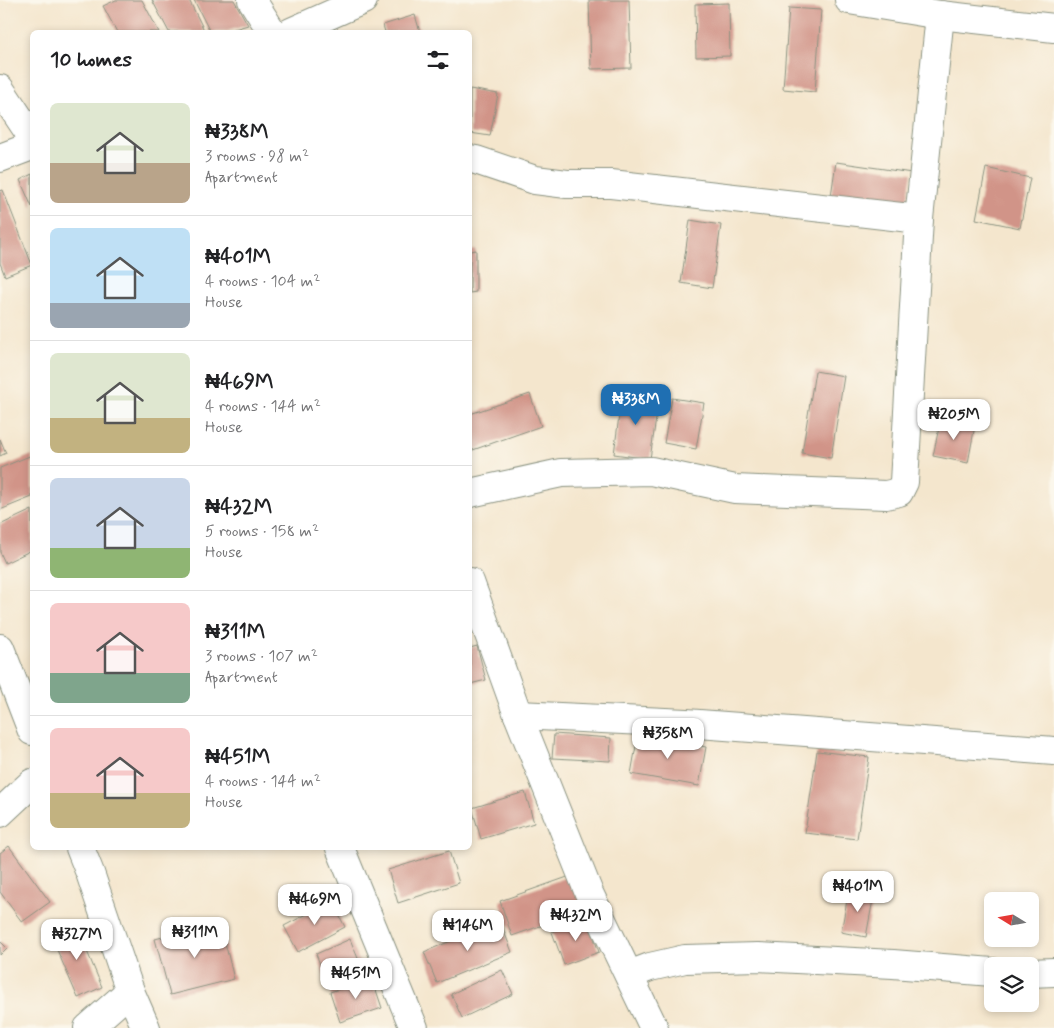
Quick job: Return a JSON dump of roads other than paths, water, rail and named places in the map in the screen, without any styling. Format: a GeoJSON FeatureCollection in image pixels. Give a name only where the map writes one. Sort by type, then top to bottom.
{"type":"FeatureCollection","features":[{"type":"Feature","properties":{"kind":"street"},"geometry":{"type":"LineString","coordinates":[[252,0],[271,30]]}},
{"type":"Feature","properties":{"kind":"street"},"geometry":{"type":"LineString","coordinates":[[296,30],[363,0]]}},
{"type":"Feature","properties":{"kind":"street"},"geometry":{"type":"LineString","coordinates":[[850,0],[940,15],[1054,28]]}},
{"type":"Feature","properties":{"kind":"street"},"geometry":{"type":"LineString","coordinates":[[472,492],[561,473],[651,470],[735,489],[886,495],[899,492],[904,482],[919,219],[940,15]]}},
{"type":"Feature","properties":{"kind":"street"},"geometry":{"type":"LineString","coordinates":[[0,89],[30,134]]}},
{"type":"Feature","properties":{"kind":"street"},"geometry":{"type":"LineString","coordinates":[[0,158],[30,147]]}},
{"type":"Feature","properties":{"kind":"street"},"geometry":{"type":"LineString","coordinates":[[472,159],[534,180],[567,184],[611,184],[919,219]]}},
{"type":"Feature","properties":{"kind":"street"},"geometry":{"type":"LineString","coordinates":[[472,588],[518,715],[589,893],[654,1028]]}},
{"type":"Feature","properties":{"kind":"street"},"geometry":{"type":"LineString","coordinates":[[0,648],[30,726]]}},
{"type":"Feature","properties":{"kind":"street"},"geometry":{"type":"LineString","coordinates":[[518,715],[686,723],[1054,751]]}},
{"type":"Feature","properties":{"kind":"street"},"geometry":{"type":"LineString","coordinates":[[0,813],[30,785]]}},
{"type":"Feature","properties":{"kind":"street"},"geometry":{"type":"LineString","coordinates":[[81,850],[130,992],[146,1028]]}},
{"type":"Feature","properties":{"kind":"street"},"geometry":{"type":"LineString","coordinates":[[341,850],[414,1028]]}},
{"type":"Feature","properties":{"kind":"street"},"geometry":{"type":"LineString","coordinates":[[629,975],[650,967],[685,959],[758,957],[893,964],[984,971]]}},
{"type":"Feature","properties":{"kind":"street"},"geometry":{"type":"LineString","coordinates":[[1039,973],[1054,972]]}},
{"type":"Feature","properties":{"kind":"street"},"geometry":{"type":"LineString","coordinates":[[88,1028],[130,992]]}}]}
